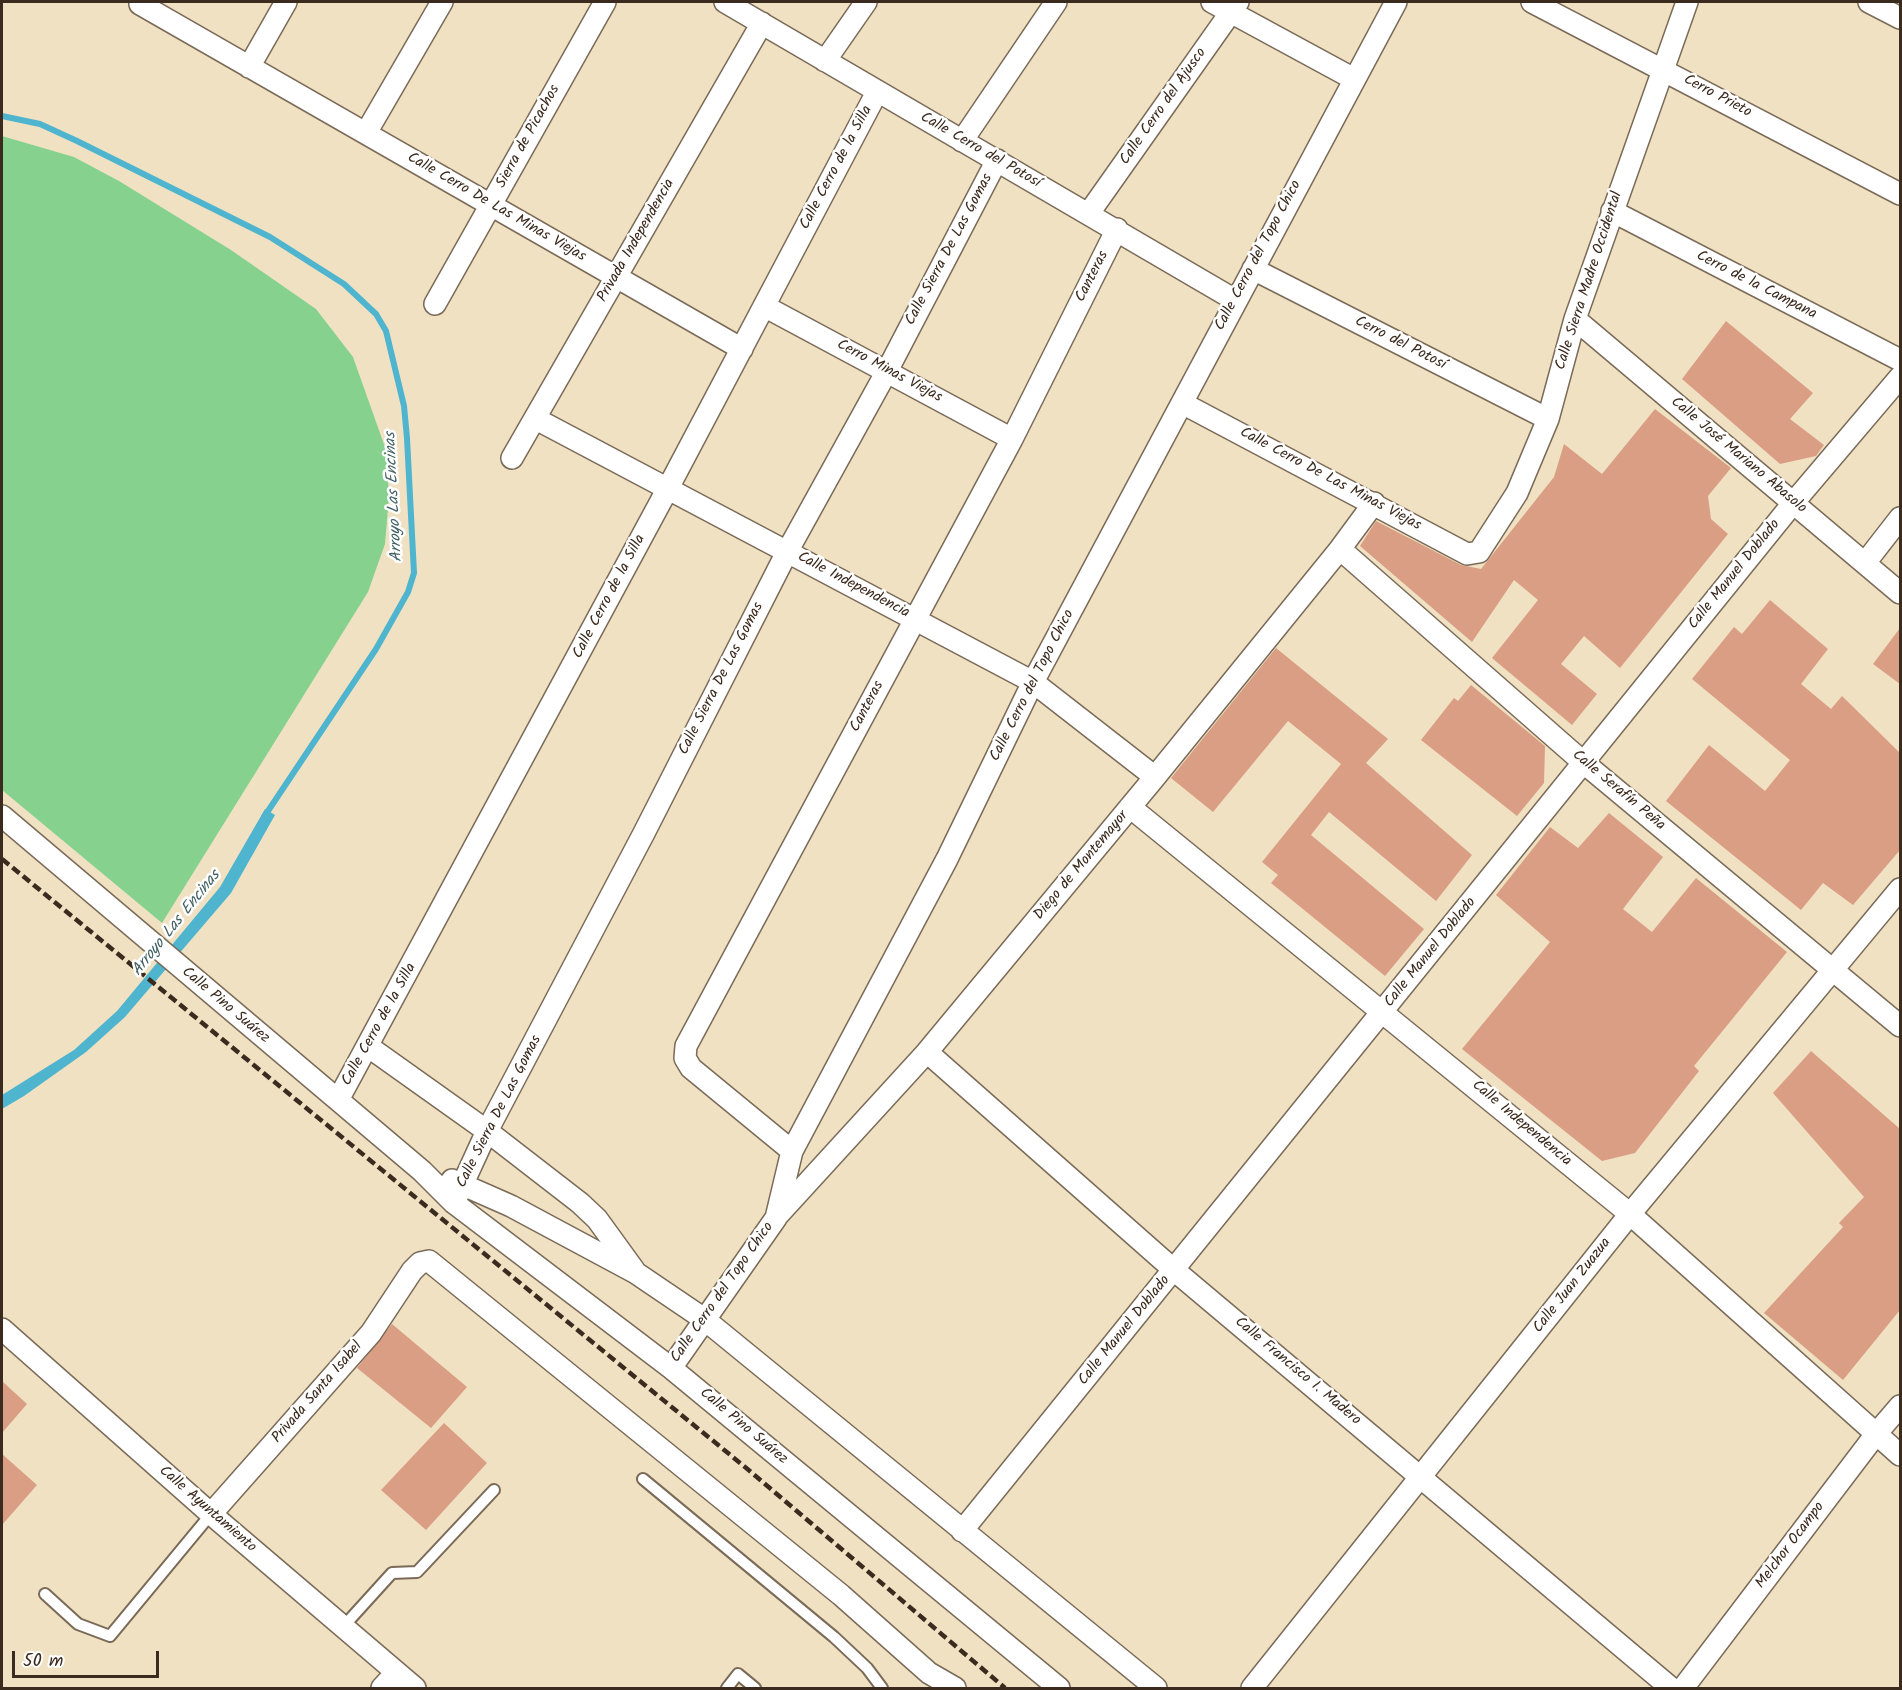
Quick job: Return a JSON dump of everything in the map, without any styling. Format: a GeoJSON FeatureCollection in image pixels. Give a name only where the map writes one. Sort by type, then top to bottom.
{"type":"FeatureCollection","features":[{"type":"Feature","properties":{"kind":"street"},"geometry":{"type":"LineString","coordinates":[[249,67],[286,2]]}},
{"type":"Feature","properties":{"kind":"street"},"geometry":{"type":"LineString","coordinates":[[366,133],[442,2]]}},
{"type":"Feature","properties":{"kind":"street","name":"Sierra de Picachos"},"geometry":{"type":"LineString","coordinates":[[435,304],[605,2]]}},
{"type":"Feature","properties":{"kind":"street","name":"Calle Cerro del Potosí"},"geometry":{"type":"LineString","coordinates":[[725,2],[1235,300]]}},
{"type":"Feature","properties":{"kind":"street"},"geometry":{"type":"LineString","coordinates":[[825,61],[866,2]]}},
{"type":"Feature","properties":{"kind":"street"},"geometry":{"type":"LineString","coordinates":[[962,141],[1056,2]]}},
{"type":"Feature","properties":{"kind":"street"},"geometry":{"type":"LineString","coordinates":[[1212,2],[1234,6],[1354,79]]}},
{"type":"Feature","properties":{"kind":"street","name":"Calle Cerro del Topo Chico"},"geometry":{"type":"LineString","coordinates":[[671,1368],[776,1218],[792,1151],[947,859],[1033,682],[1396,2]]}},
{"type":"Feature","properties":{"kind":"street","name":"Cerro Prieto"},"geometry":{"type":"LineString","coordinates":[[1532,2],[1900,194]]}},
{"type":"Feature","properties":{"kind":"street","name":"Calle Sierra Madre Occidental"},"geometry":{"type":"LineString","coordinates":[[1479,552],[1485,547],[1517,493],[1548,419],[1575,319],[1662,68],[1688,2]]}},
{"type":"Feature","properties":{"kind":"street"},"geometry":{"type":"LineString","coordinates":[[1869,2],[1900,18]]}},
{"type":"Feature","properties":{"kind":"street","name":"Calle Cerro De Las Minas Viejas"},"geometry":{"type":"LineString","coordinates":[[140,4],[742,349]]}},
{"type":"Feature","properties":{"kind":"street","name":"Calle Cerro del Ajusco"},"geometry":{"type":"LineString","coordinates":[[1089,213],[1234,6]]}},
{"type":"Feature","properties":{"kind":"street","name":"Privada Independencia"},"geometry":{"type":"LineString","coordinates":[[512,458],[762,23]]}},
{"type":"Feature","properties":{"kind":"street","name":"Calle Cerro de la Silla"},"geometry":{"type":"LineString","coordinates":[[338,1100],[369,1047],[668,490],[877,92]]}},
{"type":"Feature","properties":{"kind":"street","name":"Calle Sierra De Las Gomas"},"geometry":{"type":"LineString","coordinates":[[454,1203],[487,1131],[644,833],[787,552],[887,371],[997,160]]}},
{"type":"Feature","properties":{"kind":"street","name":"Cerro de la Campana"},"geometry":{"type":"LineString","coordinates":[[1612,211],[1900,360]]}},
{"type":"Feature","properties":{"kind":"street","name":"Canteras"},"geometry":{"type":"LineString","coordinates":[[792,1151],[691,1068],[685,1059],[686,1046],[1012,439],[1117,230]]}},
{"type":"Feature","properties":{"kind":"street","name":"Cerro del Potosí"},"geometry":{"type":"LineString","coordinates":[[1253,269],[1548,419]]}},
{"type":"Feature","properties":{"kind":"street","name":"Cerro Minas Viejas"},"geometry":{"type":"LineString","coordinates":[[764,306],[1012,439]]}},
{"type":"Feature","properties":{"kind":"street","name":"Calle José Mariano Abasolo"},"geometry":{"type":"LineString","coordinates":[[1575,319],[1900,593]]}},
{"type":"Feature","properties":{"kind":"street","name":"Calle Manuel Doblado"},"geometry":{"type":"LineString","coordinates":[[962,1531],[1794,502],[1900,377]]}},
{"type":"Feature","properties":{"kind":"street","name":"Calle Cerro De Las Minas Viejas"},"geometry":{"type":"LineString","coordinates":[[1182,402],[1467,554],[1479,552]]}},
{"type":"Feature","properties":{"kind":"street","name":"Calle Independencia"},"geometry":{"type":"LineString","coordinates":[[536,419],[1033,682],[1155,777]]}},
{"type":"Feature","properties":{"kind":"street","name":"Diego de Montemayor"},"geometry":{"type":"LineString","coordinates":[[776,1218],[927,1052],[1155,777],[1340,549],[1374,503]]}},
{"type":"Feature","properties":{"kind":"street"},"geometry":{"type":"LineString","coordinates":[[1865,563],[1900,518]]}},
{"type":"Feature","properties":{"kind":"street","name":"Calle Serafín Peña"},"geometry":{"type":"LineString","coordinates":[[1340,549],[1584,763],[1900,1026]]}},
{"type":"Feature","properties":{"kind":"street","name":"Calle Independencia"},"geometry":{"type":"LineString","coordinates":[[1130,807],[1384,1011],[1630,1214],[1900,1455]]}},
{"type":"Feature","properties":{"kind":"street","name":"Calle Pino Suárez"},"geometry":{"type":"LineString","coordinates":[[2,816],[422,1171],[454,1203],[671,1368],[1059,1689]]}},
{"type":"Feature","properties":{"kind":"street","name":"Calle Juan Zuazua"},"geometry":{"type":"LineString","coordinates":[[1252,1689],[1630,1214],[1900,890]]}},
{"type":"Feature","properties":{"kind":"street","name":"Calle Pino Suárez"},"geometry":{"type":"LineString","coordinates":[[369,1047],[487,1131],[588,1211],[636,1273]]}},
{"type":"Feature","properties":{"kind":"street","name":"Calle Francisco I. Madero"},"geometry":{"type":"LineString","coordinates":[[927,1052],[1174,1269],[1671,1689]]}},
{"type":"Feature","properties":{"kind":"street","name":"Calle Pino Suárez"},"geometry":{"type":"LineString","coordinates":[[422,1171],[464,1183],[636,1273],[704,1319],[1156,1689]]}},
{"type":"Feature","properties":{"kind":"street","name":"Privada Santa Isabel"},"geometry":{"type":"LineString","coordinates":[[211,1514],[371,1333],[418,1265],[429,1261],[841,1595],[929,1673],[955,1689]]}},
{"type":"Feature","properties":{"kind":"street","name":"Calle Ayuntamiento"},"geometry":{"type":"LineString","coordinates":[[2,1329],[211,1514],[415,1689]]}},
{"type":"Feature","properties":{"kind":"street","name":"Melchor Ocampo"},"geometry":{"type":"LineString","coordinates":[[1683,1689],[1876,1434],[1900,1406]]}},
{"type":"Feature","properties":{"kind":"street"},"geometry":{"type":"LineString","coordinates":[[382,1689],[396,1673]]}},
{"type":"Feature","properties":{"kind":"lane"},"geometry":{"type":"LineString","coordinates":[[642,1479],[834,1637],[867,1668],[882,1689]]}},
{"type":"Feature","properties":{"kind":"lane"},"geometry":{"type":"LineString","coordinates":[[342,1627],[392,1573],[417,1572],[494,1490]]}},
{"type":"Feature","properties":{"kind":"lane"},"geometry":{"type":"LineString","coordinates":[[45,1594],[78,1624],[110,1636],[211,1514]]}},
{"type":"Feature","properties":{"kind":"lane"},"geometry":{"type":"LineString","coordinates":[[727,1689],[738,1674],[755,1689]]}},
{"type":"Feature","properties":{"kind":"green space"},"geometry":{"type":"Polygon","coordinates":[[[2,136],[74,157],[119,181],[231,250],[316,309],[353,357],[386,450],[389,496],[385,544],[368,592],[162,923],[2,790],[2,136]]]}},
{"type":"Feature","properties":{"kind":"water"},"geometry":{"type":"Polygon","coordinates":[[[265,809],[275,815],[231,893],[125,1017],[86,1052],[2,1109],[2,1095],[74,1050],[117,1011],[220,887],[265,809]]]}},
{"type":"Feature","properties":{"kind":"building"},"geometry":{"type":"Polygon","coordinates":[[[1726,321],[1813,393],[1790,419],[1824,445],[1816,456],[1780,464],[1682,379],[1726,321]]]}},
{"type":"Feature","properties":{"kind":"building"},"geometry":{"type":"Polygon","coordinates":[[[1655,409],[1731,468],[1708,496],[1711,519],[1728,534],[1620,668],[1584,636],[1561,664],[1597,694],[1572,725],[1492,658],[1538,600],[1514,580],[1472,642],[1360,546],[1376,521],[1461,565],[1481,569],[1554,477],[1564,444],[1602,474],[1655,409]]]}},
{"type":"Feature","properties":{"kind":"building"},"geometry":{"type":"Polygon","coordinates":[[[1770,600],[1828,649],[1801,684],[1831,709],[1842,696],[1900,753],[1900,850],[1853,905],[1823,883],[1801,910],[1666,801],[1709,745],[1765,791],[1790,760],[1692,679],[1734,627],[1742,634],[1770,600]]]}},
{"type":"Feature","properties":{"kind":"building"},"geometry":{"type":"Polygon","coordinates":[[[1900,628],[1900,684],[1873,664],[1900,628]]]}},
{"type":"Feature","properties":{"kind":"building"},"geometry":{"type":"Polygon","coordinates":[[[1276,648],[1388,739],[1366,763],[1472,855],[1436,901],[1329,812],[1311,835],[1424,929],[1385,976],[1271,883],[1278,875],[1262,862],[1341,764],[1288,721],[1213,812],[1171,778],[1276,648]]]}},
{"type":"Feature","properties":{"kind":"building"},"geometry":{"type":"Polygon","coordinates":[[[1471,685],[1545,746],[1544,783],[1517,816],[1421,740],[1454,698],[1458,701],[1471,685]]]}},
{"type":"Feature","properties":{"kind":"building"},"geometry":{"type":"Polygon","coordinates":[[[1609,813],[1663,857],[1623,909],[1652,932],[1696,878],[1787,952],[1694,1066],[1699,1071],[1635,1153],[1602,1161],[1462,1049],[1550,942],[1496,895],[1550,827],[1578,848],[1609,813]]]}},
{"type":"Feature","properties":{"kind":"building"},"geometry":{"type":"Polygon","coordinates":[[[1811,1051],[1900,1129],[1900,1310],[1843,1380],[1764,1313],[1843,1227],[1839,1223],[1864,1197],[1773,1093],[1811,1051]]]}},
{"type":"Feature","properties":{"kind":"building"},"geometry":{"type":"Polygon","coordinates":[[[392,1324],[467,1387],[431,1428],[357,1368],[392,1324]]]}},
{"type":"Feature","properties":{"kind":"building"},"geometry":{"type":"Polygon","coordinates":[[[2,1381],[27,1404],[2,1433],[2,1381]]]}},
{"type":"Feature","properties":{"kind":"building"},"geometry":{"type":"Polygon","coordinates":[[[444,1423],[487,1463],[426,1530],[381,1490],[444,1423]]]}},
{"type":"Feature","properties":{"kind":"building"},"geometry":{"type":"Polygon","coordinates":[[[2,1454],[37,1485],[2,1525],[2,1454]]]}},
{"type":"Feature","properties":{"kind":"waterway","name":"Arroyo Las Encinas"},"geometry":{"type":"LineString","coordinates":[[2,116],[40,124],[270,237],[344,284],[376,314],[386,331],[404,406],[414,573],[408,592],[376,649],[264,817]]}},
{"type":"Feature","properties":{"kind":"railway"},"geometry":{"type":"LineString","coordinates":[[2,859],[745,1467],[1005,1688]]}}]}
